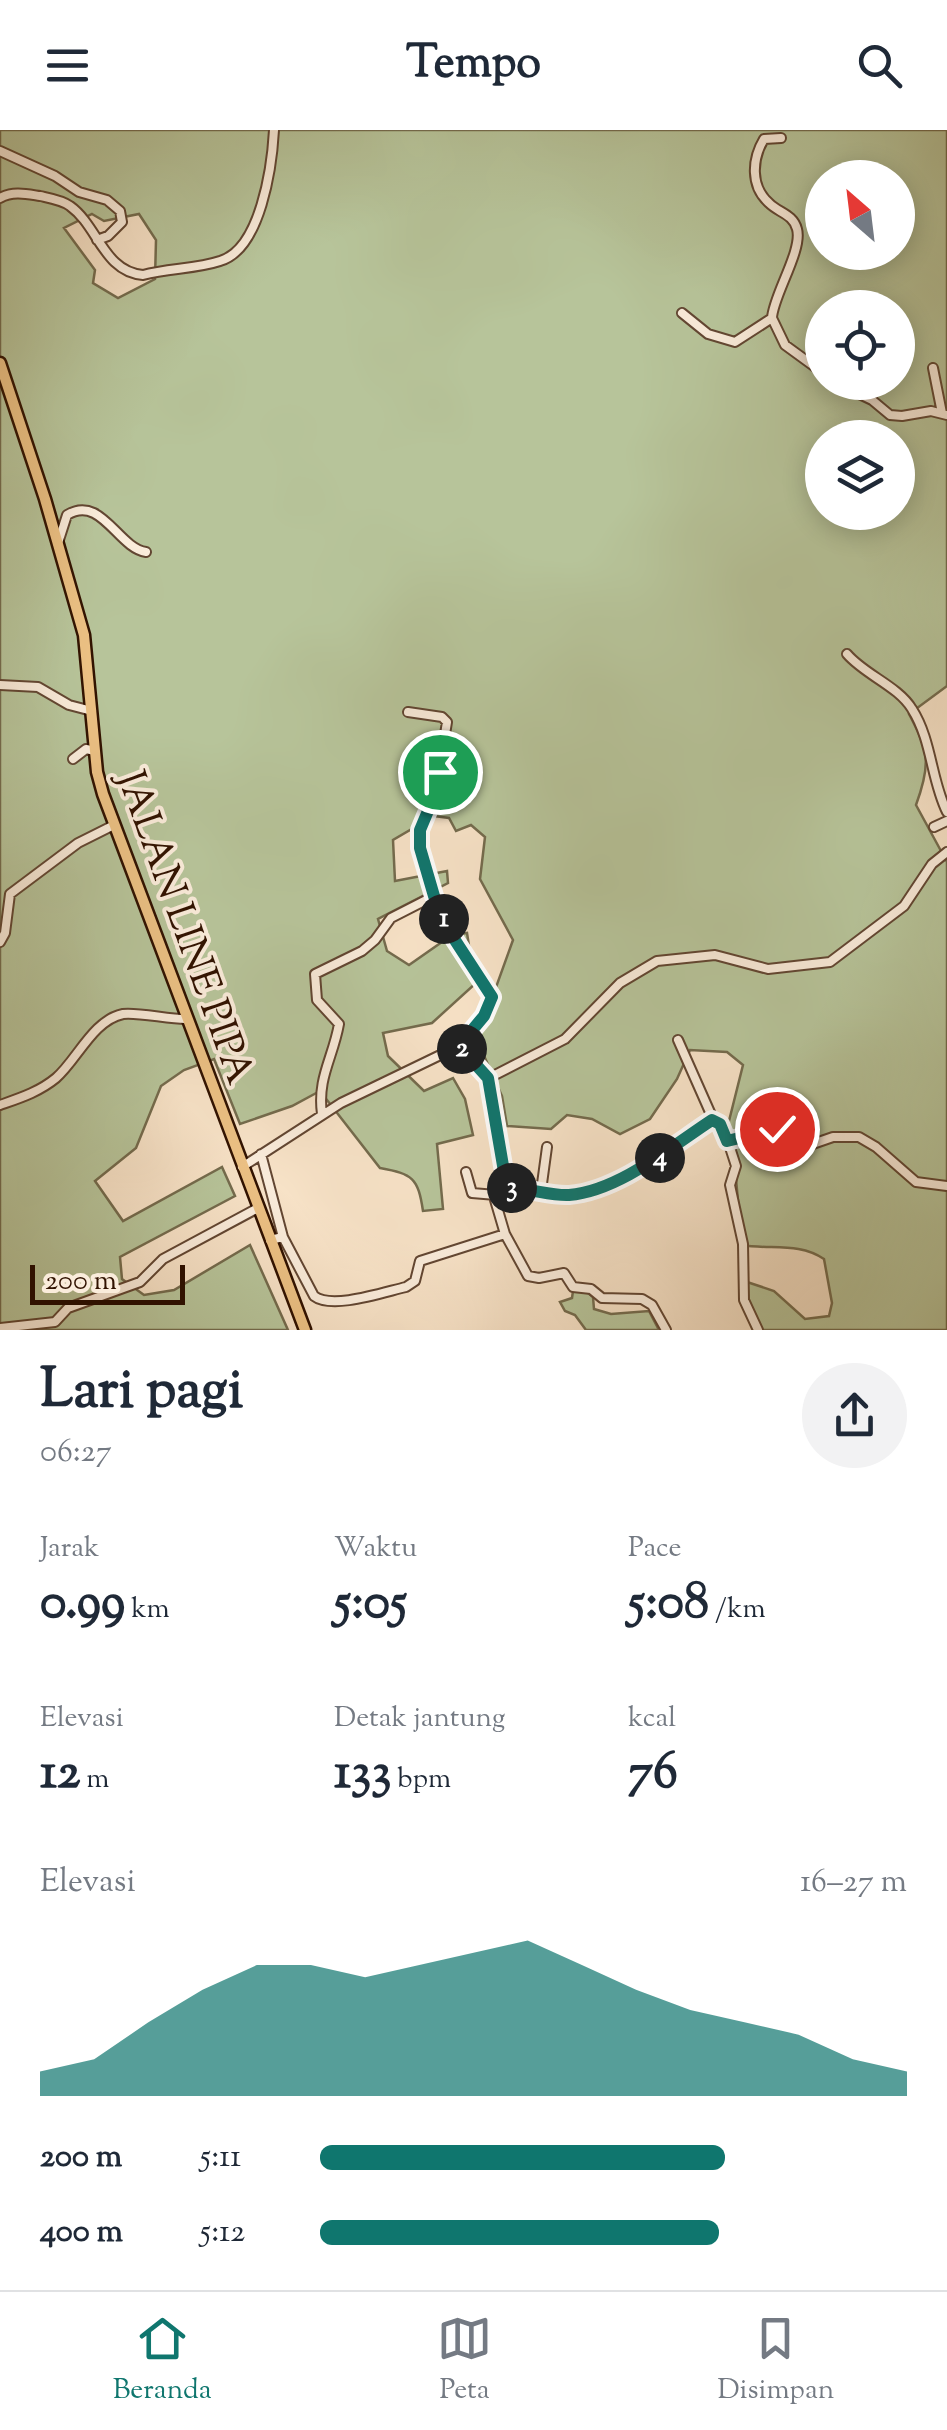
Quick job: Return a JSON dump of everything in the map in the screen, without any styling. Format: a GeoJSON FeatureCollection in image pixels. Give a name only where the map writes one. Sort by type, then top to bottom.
{"type":"FeatureCollection","features":[{"type":"Feature","properties":{"kind":"main road","name":"JALAN LINE PIPA"},"geometry":{"type":"LineString","coordinates":[[0,363],[84,635],[103,794],[305,1330]]}},
{"type":"Feature","properties":{"kind":"street"},"geometry":{"type":"LineString","coordinates":[[0,198],[19,193],[70,205],[126,271],[138,275],[218,262],[230,257],[245,240],[262,201],[272,162],[274,130]]}},
{"type":"Feature","properties":{"kind":"street"},"geometry":{"type":"LineString","coordinates":[[682,313],[708,334],[735,342],[772,318],[798,236],[792,218],[770,205],[761,194],[754,160],[765,138],[781,138]]}},
{"type":"Feature","properties":{"kind":"street"},"geometry":{"type":"LineString","coordinates":[[0,151],[45,170],[79,192],[113,204],[120,211],[122,222],[108,236],[97,240]]}},
{"type":"Feature","properties":{"kind":"street"},"geometry":{"type":"LineString","coordinates":[[772,318],[785,344],[805,359]]}},
{"type":"Feature","properties":{"kind":"street"},"geometry":{"type":"LineString","coordinates":[[872,400],[890,414],[944,414],[934,368]]}},
{"type":"Feature","properties":{"kind":"street"},"geometry":{"type":"LineString","coordinates":[[58,543],[67,515],[87,510],[114,528],[136,550],[146,552]]}},
{"type":"Feature","properties":{"kind":"street"},"geometry":{"type":"LineString","coordinates":[[847,654],[911,706],[931,754],[947,812]]}},
{"type":"Feature","properties":{"kind":"street"},"geometry":{"type":"LineString","coordinates":[[0,685],[38,687],[69,705],[92,711]]}},
{"type":"Feature","properties":{"kind":"street"},"geometry":{"type":"LineString","coordinates":[[242,1167],[368,1088],[459,1046],[484,1016],[492,997],[460,952],[434,896],[418,837],[436,790],[447,722],[439,716],[408,712]]}},
{"type":"Feature","properties":{"kind":"street"},"geometry":{"type":"LineString","coordinates":[[73,759],[86,749],[95,751]]}},
{"type":"Feature","properties":{"kind":"street"},"geometry":{"type":"LineString","coordinates":[[934,827],[947,821]]}},
{"type":"Feature","properties":{"kind":"street"},"geometry":{"type":"LineString","coordinates":[[0,942],[10,894],[78,843],[114,825]]}},
{"type":"Feature","properties":{"kind":"street"},"geometry":{"type":"LineString","coordinates":[[488,1078],[559,1043],[588,1019],[620,983],[657,961],[715,955],[765,970],[830,962],[904,906],[932,864],[947,852]]}},
{"type":"Feature","properties":{"kind":"street"},"geometry":{"type":"LineString","coordinates":[[322,1114],[321,1080],[332,1056],[339,1024],[317,1000],[315,974],[362,951],[376,940],[391,918],[434,896]]}},
{"type":"Feature","properties":{"kind":"street"},"geometry":{"type":"LineString","coordinates":[[0,1105],[55,1079],[101,1027],[116,1016],[185,1019]]}},
{"type":"Feature","properties":{"kind":"street"},"geometry":{"type":"LineString","coordinates":[[678,1040],[713,1119],[720,1124],[736,1166],[730,1185],[743,1244],[744,1300],[758,1330]]}},
{"type":"Feature","properties":{"kind":"street"},"geometry":{"type":"LineString","coordinates":[[459,1046],[488,1078],[507,1189]]}},
{"type":"Feature","properties":{"kind":"street"},"geometry":{"type":"LineString","coordinates":[[466,1172],[472,1193],[496,1195],[507,1189],[567,1195],[597,1187],[665,1155],[713,1119]]}},
{"type":"Feature","properties":{"kind":"street"},"geometry":{"type":"LineString","coordinates":[[727,1141],[774,1129],[807,1146],[833,1138],[858,1138],[876,1147],[916,1182],[947,1186]]}},
{"type":"Feature","properties":{"kind":"street"},"geometry":{"type":"LineString","coordinates":[[542,1191],[547,1148]]}},
{"type":"Feature","properties":{"kind":"street"},"geometry":{"type":"LineString","coordinates":[[261,1154],[283,1237],[320,1301],[335,1302],[406,1287],[415,1281],[416,1264],[420,1261],[505,1234]]}},
{"type":"Feature","properties":{"kind":"street"},"geometry":{"type":"LineString","coordinates":[[496,1195],[505,1234],[528,1276],[564,1273],[573,1287],[590,1289],[602,1298],[642,1299],[652,1305],[666,1330]]}},
{"type":"Feature","properties":{"kind":"street"},"geometry":{"type":"LineString","coordinates":[[0,1328],[54,1322],[68,1308],[140,1282],[163,1259],[258,1208]]}},
{"type":"Feature","properties":{"kind":"street"},"geometry":{"type":"LineString","coordinates":[[270,1240],[283,1237]]}},
{"type":"Feature","properties":{"kind":"green space"},"geometry":{"type":"Polygon","coordinates":[[[0,130],[947,130],[947,686],[909,714],[926,758],[916,805],[947,862],[947,1330],[760,1330],[740,1301],[741,1280],[774,1291],[805,1319],[829,1316],[832,1303],[824,1259],[795,1248],[742,1245],[727,1129],[743,1065],[727,1052],[690,1050],[677,1079],[650,1119],[620,1134],[592,1119],[567,1115],[551,1129],[507,1126],[502,1096],[477,1040],[513,940],[480,879],[485,837],[471,825],[456,831],[449,818],[434,816],[393,840],[395,881],[447,871],[448,883],[378,919],[387,951],[409,965],[452,935],[467,933],[469,946],[464,961],[476,983],[432,1023],[383,1033],[388,1056],[424,1091],[453,1078],[465,1099],[473,1135],[437,1144],[443,1209],[423,1211],[412,1179],[380,1168],[320,1091],[292,1106],[240,1124],[214,1059],[184,1070],[161,1086],[136,1148],[95,1181],[123,1221],[222,1167],[235,1196],[120,1257],[122,1279],[144,1295],[174,1290],[250,1245],[288,1330],[0,1330],[0,130]],[[92,214],[64,228],[95,270],[93,283],[118,298],[155,279],[156,240],[139,214],[104,221],[92,214]]]}},
{"type":"Feature","properties":{"kind":"green space"},"geometry":{"type":"Polygon","coordinates":[[[573,1291],[587,1292],[593,1297],[594,1309],[611,1314],[649,1311],[659,1330],[586,1330],[560,1302],[572,1298],[573,1291]]]}},
{"type":"Feature","properties":{"kind":"route"},"geometry":{"type":"LineString","coordinates":[[440,772],[418,842],[434,896],[451,934],[492,997],[484,1016],[459,1046],[488,1078],[507,1189],[562,1195],[582,1192],[665,1155],[712,1120],[720,1124],[727,1141],[777,1129]]}}]}
